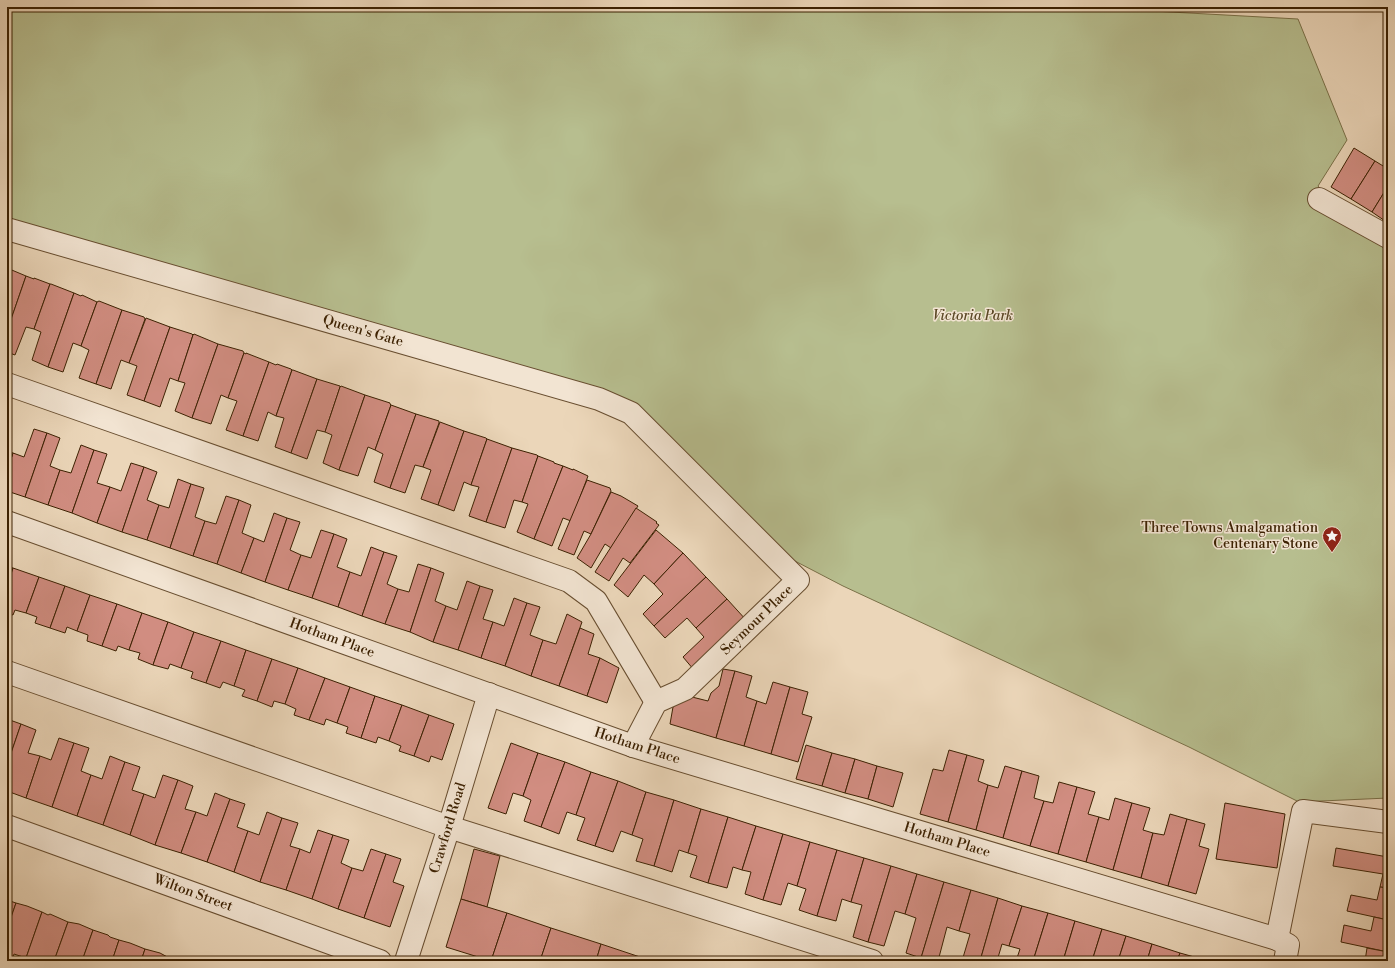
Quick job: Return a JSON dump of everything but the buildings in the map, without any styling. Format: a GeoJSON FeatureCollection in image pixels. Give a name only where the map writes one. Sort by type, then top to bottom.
{"type":"FeatureCollection","features":[{"type":"Feature","properties":{"kind":"street"},"geometry":{"type":"LineString","coordinates":[[1319,199],[1388,237]]}},
{"type":"Feature","properties":{"kind":"street","name":"Queen's Gate"},"geometry":{"type":"LineString","coordinates":[[7,229],[599,398],[631,413],[694,476]]}},
{"type":"Feature","properties":{"kind":"street"},"geometry":{"type":"LineString","coordinates":[[7,384],[569,581],[596,601],[656,702],[633,746]]}},
{"type":"Feature","properties":{"kind":"street","name":"Seymour Place"},"geometry":{"type":"LineString","coordinates":[[656,702],[685,689],[798,580],[694,476]]}},
{"type":"Feature","properties":{"kind":"street","name":"Hotham Place"},"geometry":{"type":"LineString","coordinates":[[7,522],[633,746],[1277,939]]}},
{"type":"Feature","properties":{"kind":"street"},"geometry":{"type":"LineString","coordinates":[[7,672],[449,827],[872,961]]}},
{"type":"Feature","properties":{"kind":"street","name":"Crawford Road"},"geometry":{"type":"LineString","coordinates":[[406,961],[449,827],[489,694]]}},
{"type":"Feature","properties":{"kind":"street"},"geometry":{"type":"LineString","coordinates":[[1286,961],[1288,946],[1277,939],[1303,812],[1388,822]]}},
{"type":"Feature","properties":{"kind":"street","name":"Wilton Street"},"geometry":{"type":"LineString","coordinates":[[7,826],[380,961]]}},
{"type":"Feature","properties":{"kind":"green space","name":"Victoria Park"},"geometry":{"type":"Polygon","coordinates":[[[7,7],[1134,7],[1134,10],[1298,19],[1347,140],[1318,186],[1327,197],[1388,237],[1388,798],[1299,802],[1189,747],[843,586],[793,560],[636,405],[364,320],[7,219],[7,7]]]}},
{"type":"Feature","properties":{"kind":"place","name":"Three Towns Amalgamation Centenary Stone"},"geometry":{"type":"Point","coordinates":[1332,553]}}]}
